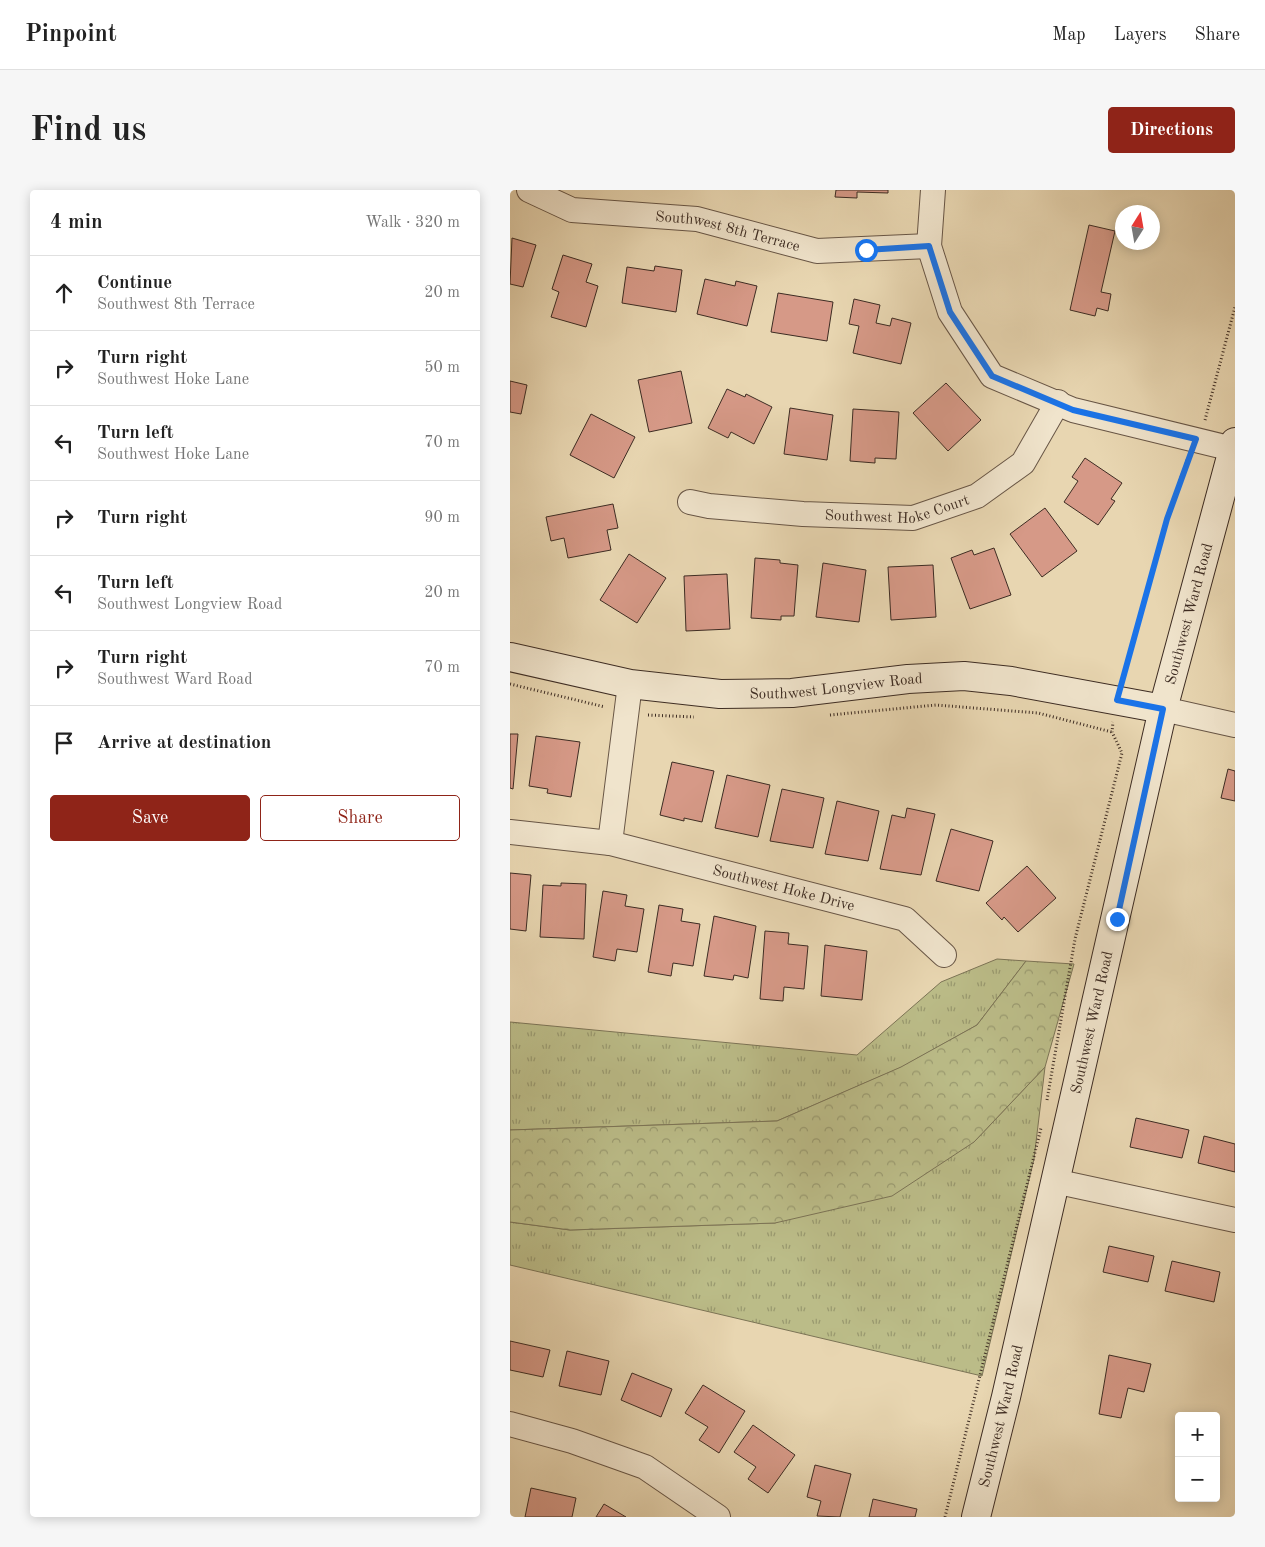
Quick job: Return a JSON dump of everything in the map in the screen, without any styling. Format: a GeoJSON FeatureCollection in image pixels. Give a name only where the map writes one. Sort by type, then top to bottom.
{"type":"FeatureCollection","features":[{"type":"Feature","properties":{"kind":"main road","name":"Southwest Ward Road"},"geometry":{"type":"LineString","coordinates":[[976,1517],[1006,1397],[1054,1181],[1117,919],[1163,709],[1234,445]]}},
{"type":"Feature","properties":{"kind":"main road","name":"Southwest Longview Road"},"geometry":{"type":"LineString","coordinates":[[510,657],[630,684],[720,694],[792,693],[908,679],[964,676],[1011,681],[1163,709]]}},
{"type":"Feature","properties":{"kind":"street","name":"Southwest 8th Terrace"},"geometry":{"type":"LineString","coordinates":[[529,190],[572,210],[697,219],[818,251],[929,246]]}},
{"type":"Feature","properties":{"kind":"street"},"geometry":{"type":"LineString","coordinates":[[933,190],[929,246],[950,312],[992,376],[1058,402],[1073,410],[1196,439],[1234,445]]}},
{"type":"Feature","properties":{"kind":"street","name":"Southwest Hoke Court"},"geometry":{"type":"LineString","coordinates":[[690,502],[709,506],[803,514],[913,518],[976,496],[1023,462],[1058,402]]}},
{"type":"Feature","properties":{"kind":"street"},"geometry":{"type":"LineString","coordinates":[[610,843],[630,684]]}},
{"type":"Feature","properties":{"kind":"street"},"geometry":{"type":"LineString","coordinates":[[1163,709],[1235,725]]}},
{"type":"Feature","properties":{"kind":"street","name":"Southwest Hoke Drive"},"geometry":{"type":"LineString","coordinates":[[510,832],[610,843],[905,919],[944,955]]}},
{"type":"Feature","properties":{"kind":"street"},"geometry":{"type":"LineString","coordinates":[[1054,1181],[1235,1220]]}},
{"type":"Feature","properties":{"kind":"street"},"geometry":{"type":"LineString","coordinates":[[510,1424],[572,1441],[645,1467],[718,1517]]}},
{"type":"Feature","properties":{"kind":"path"},"geometry":{"type":"LineString","coordinates":[[1046,1105],[1075,939],[1122,753],[1112,732],[1117,700],[1167,519],[1196,439],[1205,420],[1235,307]]}},
{"type":"Feature","properties":{"kind":"path"},"geometry":{"type":"LineString","coordinates":[[945,1517],[1042,1124]]}},
{"type":"Feature","properties":{"kind":"green space"},"geometry":{"type":"Polygon","coordinates":[[[997,959],[1026,961],[977,1025],[902,1067],[777,1121],[510,1130],[510,1022],[857,1055],[941,982],[997,959]]]}},
{"type":"Feature","properties":{"kind":"green space"},"geometry":{"type":"Polygon","coordinates":[[[1026,961],[1074,964],[1045,1067],[974,1142],[892,1196],[775,1223],[570,1230],[510,1222],[510,1130],[777,1121],[901,1067],[977,1025],[1026,961]]]}},
{"type":"Feature","properties":{"kind":"green space"},"geometry":{"type":"Polygon","coordinates":[[[1045,1067],[1034,1159],[982,1376],[510,1265],[510,1222],[570,1230],[775,1223],[974,1142],[1045,1067]]]}},
{"type":"Feature","properties":{"kind":"building"},"geometry":{"type":"Polygon","coordinates":[[[836,190],[888,190],[888,193],[857,192],[857,198],[835,197],[836,190]]]}},
{"type":"Feature","properties":{"kind":"building"},"geometry":{"type":"Polygon","coordinates":[[[1089,225],[1115,231],[1101,292],[1111,294],[1108,311],[1097,308],[1095,316],[1070,310],[1089,225]]]}},
{"type":"Feature","properties":{"kind":"building"},"geometry":{"type":"Polygon","coordinates":[[[512,238],[536,245],[523,287],[510,284],[512,238]]]}},
{"type":"Feature","properties":{"kind":"building"},"geometry":{"type":"Polygon","coordinates":[[[563,255],[592,264],[586,282],[598,286],[586,327],[551,317],[559,292],[552,289],[563,255]]]}},
{"type":"Feature","properties":{"kind":"building"},"geometry":{"type":"Polygon","coordinates":[[[655,266],[682,270],[676,312],[622,303],[627,267],[654,271],[655,266]]]}},
{"type":"Feature","properties":{"kind":"building"},"geometry":{"type":"Polygon","coordinates":[[[705,279],[735,286],[736,281],[757,286],[747,326],[697,314],[705,279]]]}},
{"type":"Feature","properties":{"kind":"building"},"geometry":{"type":"Polygon","coordinates":[[[778,293],[833,302],[827,341],[771,332],[778,293]]]}},
{"type":"Feature","properties":{"kind":"building"},"geometry":{"type":"Polygon","coordinates":[[[854,299],[880,305],[876,323],[890,326],[892,318],[911,323],[901,364],[853,353],[859,326],[849,324],[854,299]]]}},
{"type":"Feature","properties":{"kind":"building"},"geometry":{"type":"Polygon","coordinates":[[[681,371],[692,423],[649,432],[638,380],[681,371]]]}},
{"type":"Feature","properties":{"kind":"building"},"geometry":{"type":"Polygon","coordinates":[[[510,381],[527,385],[521,414],[510,412],[510,381]]]}},
{"type":"Feature","properties":{"kind":"building"},"geometry":{"type":"Polygon","coordinates":[[[946,383],[981,420],[948,451],[913,413],[946,383]]]}},
{"type":"Feature","properties":{"kind":"building"},"geometry":{"type":"Polygon","coordinates":[[[727,389],[745,397],[746,394],[772,407],[754,444],[731,432],[728,438],[708,428],[727,389]]]}},
{"type":"Feature","properties":{"kind":"building"},"geometry":{"type":"Polygon","coordinates":[[[790,408],[833,415],[827,460],[784,454],[790,408]]]}},
{"type":"Feature","properties":{"kind":"building"},"geometry":{"type":"Polygon","coordinates":[[[853,409],[899,412],[896,459],[875,458],[875,463],[850,461],[853,409]]]}},
{"type":"Feature","properties":{"kind":"building"},"geometry":{"type":"Polygon","coordinates":[[[591,414],[635,437],[614,478],[570,455],[591,414]]]}},
{"type":"Feature","properties":{"kind":"building"},"geometry":{"type":"Polygon","coordinates":[[[1085,458],[1122,483],[1111,499],[1115,501],[1098,525],[1064,502],[1078,481],[1072,477],[1085,458]]]}},
{"type":"Feature","properties":{"kind":"building"},"geometry":{"type":"Polygon","coordinates":[[[613,504],[618,528],[607,530],[611,550],[568,558],[564,538],[551,541],[546,517],[613,504]]]}},
{"type":"Feature","properties":{"kind":"building"},"geometry":{"type":"Polygon","coordinates":[[[1045,508],[1077,551],[1042,577],[1010,534],[1045,508]]]}},
{"type":"Feature","properties":{"kind":"building"},"geometry":{"type":"Polygon","coordinates":[[[994,548],[1011,595],[970,609],[951,558],[972,550],[974,555],[994,548]]]}},
{"type":"Feature","properties":{"kind":"building"},"geometry":{"type":"Polygon","coordinates":[[[629,554],[666,578],[637,623],[600,600],[629,554]]]}},
{"type":"Feature","properties":{"kind":"building"},"geometry":{"type":"Polygon","coordinates":[[[755,558],[780,560],[780,563],[798,565],[794,616],[781,616],[781,620],[751,618],[755,558]]]}},
{"type":"Feature","properties":{"kind":"building"},"geometry":{"type":"Polygon","coordinates":[[[823,563],[866,570],[859,622],[816,617],[823,563]]]}},
{"type":"Feature","properties":{"kind":"building"},"geometry":{"type":"Polygon","coordinates":[[[933,565],[936,617],[891,620],[888,567],[933,565]]]}},
{"type":"Feature","properties":{"kind":"building"},"geometry":{"type":"Polygon","coordinates":[[[727,574],[730,629],[686,631],[684,576],[727,574]]]}},
{"type":"Feature","properties":{"kind":"building"},"geometry":{"type":"Polygon","coordinates":[[[510,734],[518,734],[513,789],[510,788],[510,734]]]}},
{"type":"Feature","properties":{"kind":"building"},"geometry":{"type":"Polygon","coordinates":[[[536,736],[580,742],[571,797],[547,793],[548,789],[529,786],[536,736]]]}},
{"type":"Feature","properties":{"kind":"building"},"geometry":{"type":"Polygon","coordinates":[[[672,762],[714,771],[702,822],[684,818],[684,821],[660,815],[672,762]]]}},
{"type":"Feature","properties":{"kind":"building"},"geometry":{"type":"Polygon","coordinates":[[[1228,769],[1235,771],[1235,801],[1221,798],[1228,769]]]}},
{"type":"Feature","properties":{"kind":"building"},"geometry":{"type":"Polygon","coordinates":[[[727,775],[770,785],[758,837],[715,828],[727,775]]]}},
{"type":"Feature","properties":{"kind":"building"},"geometry":{"type":"Polygon","coordinates":[[[782,789],[824,798],[813,848],[770,841],[782,789]]]}},
{"type":"Feature","properties":{"kind":"building"},"geometry":{"type":"Polygon","coordinates":[[[837,801],[879,811],[868,861],[825,854],[837,801]]]}},
{"type":"Feature","properties":{"kind":"building"},"geometry":{"type":"Polygon","coordinates":[[[907,808],[935,814],[921,875],[880,869],[892,815],[905,818],[907,808]]]}},
{"type":"Feature","properties":{"kind":"building"},"geometry":{"type":"Polygon","coordinates":[[[951,829],[993,841],[979,891],[936,881],[951,829]]]}},
{"type":"Feature","properties":{"kind":"building"},"geometry":{"type":"Polygon","coordinates":[[[1027,866],[1056,898],[1018,932],[1004,917],[1002,920],[986,903],[1027,866]]]}},
{"type":"Feature","properties":{"kind":"building"},"geometry":{"type":"Polygon","coordinates":[[[510,873],[531,875],[526,931],[510,929],[510,873]]]}},
{"type":"Feature","properties":{"kind":"building"},"geometry":{"type":"Polygon","coordinates":[[[561,883],[586,884],[584,939],[540,937],[543,885],[561,886],[561,883]]]}},
{"type":"Feature","properties":{"kind":"building"},"geometry":{"type":"Polygon","coordinates":[[[603,891],[627,895],[625,906],[644,909],[637,952],[617,949],[615,961],[593,957],[603,891]]]}},
{"type":"Feature","properties":{"kind":"building"},"geometry":{"type":"Polygon","coordinates":[[[659,905],[683,909],[681,921],[700,924],[693,966],[673,963],[671,976],[648,972],[659,905]]]}},
{"type":"Feature","properties":{"kind":"building"},"geometry":{"type":"Polygon","coordinates":[[[714,916],[756,926],[748,978],[734,975],[733,980],[704,976],[714,916]]]}},
{"type":"Feature","properties":{"kind":"building"},"geometry":{"type":"Polygon","coordinates":[[[765,931],[789,933],[788,944],[808,946],[804,989],[784,987],[783,1001],[760,999],[765,931]]]}},
{"type":"Feature","properties":{"kind":"building"},"geometry":{"type":"Polygon","coordinates":[[[825,945],[867,951],[862,1000],[821,996],[825,945]]]}},
{"type":"Feature","properties":{"kind":"building"},"geometry":{"type":"Polygon","coordinates":[[[1136,1118],[1189,1130],[1182,1158],[1130,1147],[1136,1118]]]}},
{"type":"Feature","properties":{"kind":"building"},"geometry":{"type":"Polygon","coordinates":[[[1204,1136],[1235,1144],[1235,1172],[1198,1163],[1204,1136]]]}},
{"type":"Feature","properties":{"kind":"building"},"geometry":{"type":"Polygon","coordinates":[[[1109,1246],[1154,1256],[1148,1282],[1103,1272],[1109,1246]]]}},
{"type":"Feature","properties":{"kind":"building"},"geometry":{"type":"Polygon","coordinates":[[[1172,1261],[1220,1272],[1214,1302],[1165,1291],[1172,1261]]]}},
{"type":"Feature","properties":{"kind":"building"},"geometry":{"type":"Polygon","coordinates":[[[510,1341],[550,1350],[543,1377],[510,1370],[510,1341]]]}},
{"type":"Feature","properties":{"kind":"building"},"geometry":{"type":"Polygon","coordinates":[[[567,1351],[609,1361],[601,1395],[559,1386],[567,1351]]]}},
{"type":"Feature","properties":{"kind":"building"},"geometry":{"type":"Polygon","coordinates":[[[1109,1355],[1151,1364],[1144,1392],[1128,1388],[1121,1418],[1099,1414],[1109,1355]]]}},
{"type":"Feature","properties":{"kind":"building"},"geometry":{"type":"Polygon","coordinates":[[[632,1373],[672,1389],[661,1417],[621,1400],[632,1373]]]}},
{"type":"Feature","properties":{"kind":"building"},"geometry":{"type":"Polygon","coordinates":[[[703,1385],[745,1411],[719,1453],[699,1440],[708,1427],[685,1413],[703,1385]]]}},
{"type":"Feature","properties":{"kind":"building"},"geometry":{"type":"Polygon","coordinates":[[[753,1425],[795,1455],[768,1493],[748,1479],[756,1467],[734,1452],[753,1425]]]}},
{"type":"Feature","properties":{"kind":"building"},"geometry":{"type":"Polygon","coordinates":[[[815,1465],[851,1474],[840,1517],[817,1516],[821,1501],[807,1497],[815,1465]]]}},
{"type":"Feature","properties":{"kind":"building"},"geometry":{"type":"Polygon","coordinates":[[[531,1488],[576,1498],[572,1517],[525,1517],[531,1488]]]}},
{"type":"Feature","properties":{"kind":"building"},"geometry":{"type":"Polygon","coordinates":[[[873,1499],[917,1509],[915,1517],[869,1517],[873,1499]]]}},
{"type":"Feature","properties":{"kind":"building"},"geometry":{"type":"Polygon","coordinates":[[[604,1504],[626,1517],[596,1517],[604,1504]]]}},
{"type":"Feature","properties":{"kind":"route"},"geometry":{"type":"LineString","coordinates":[[866,250],[929,246],[950,312],[992,376],[1058,402],[1073,410],[1196,439],[1183,470],[1167,519],[1117,700],[1163,709],[1117,919]]}}]}
